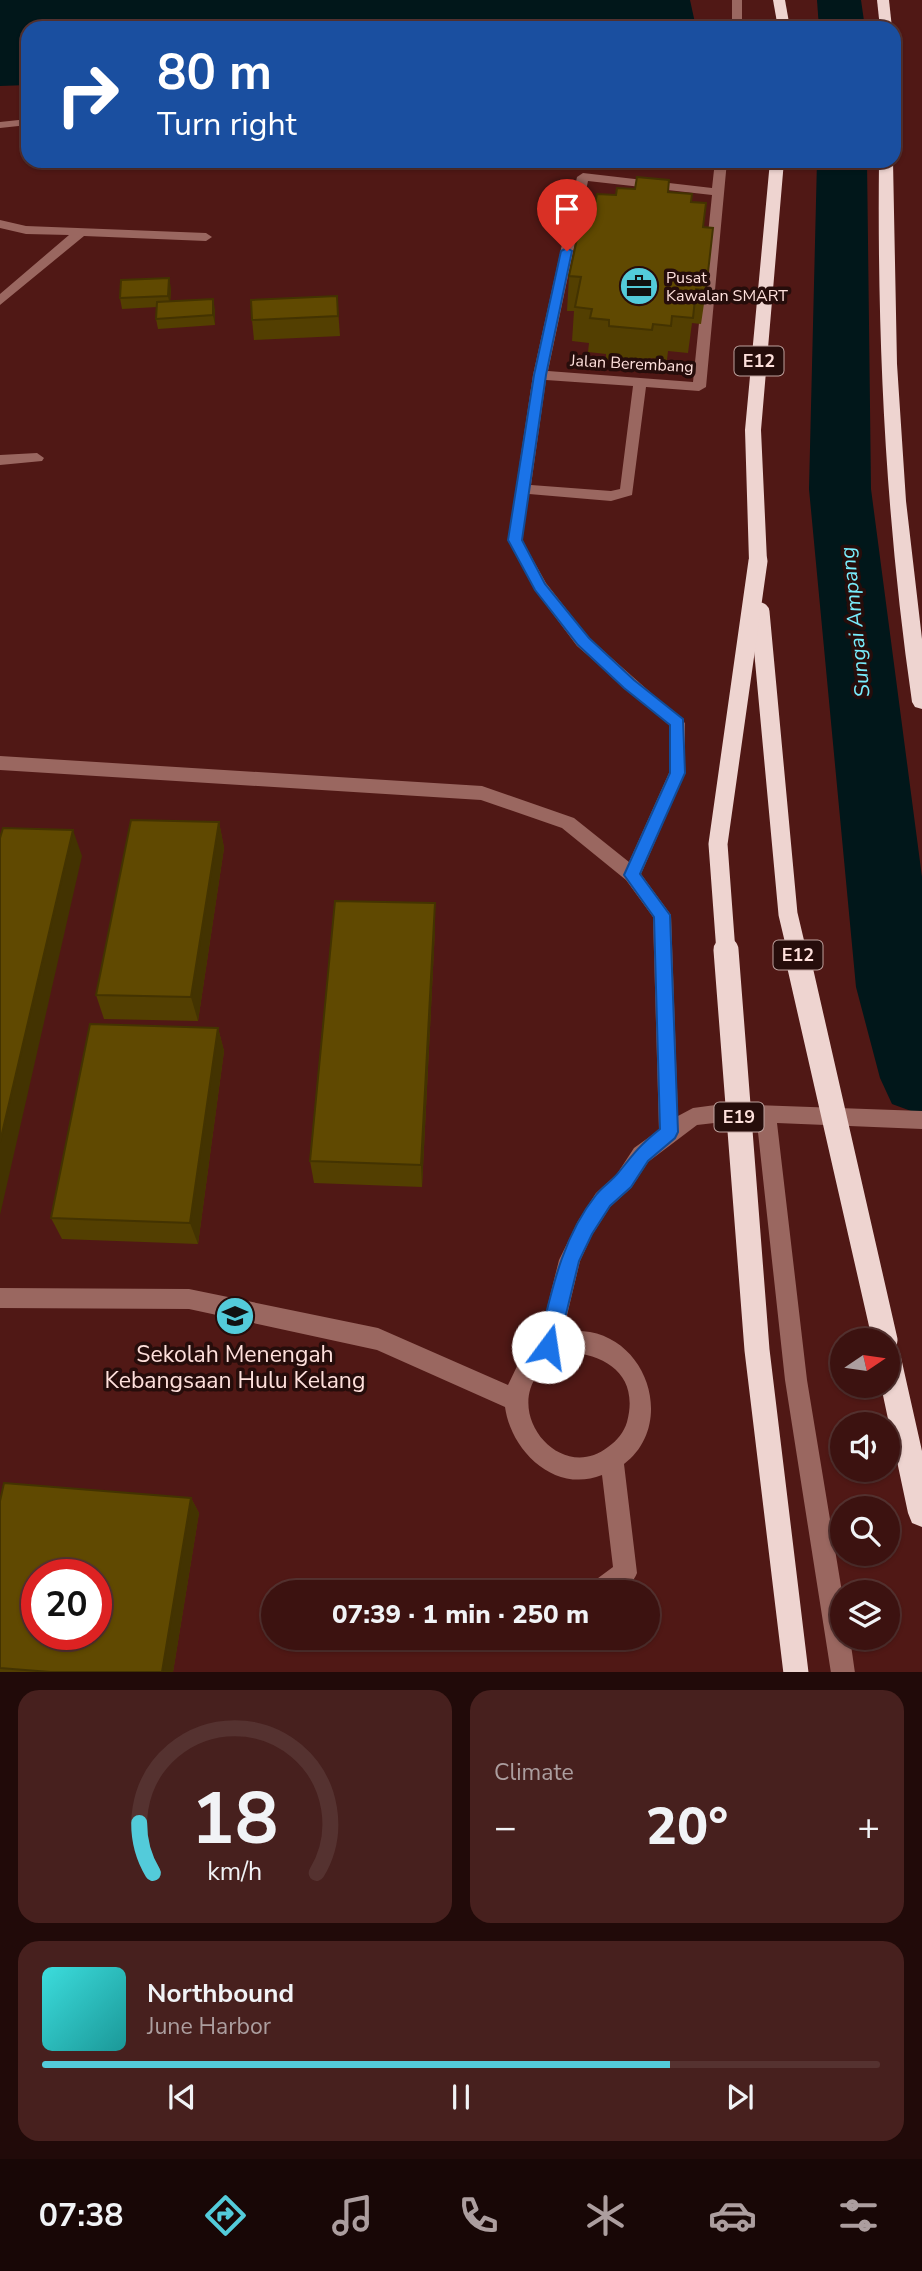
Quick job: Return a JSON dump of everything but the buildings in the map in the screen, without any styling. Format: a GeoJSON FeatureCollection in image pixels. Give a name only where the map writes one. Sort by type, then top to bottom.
{"type":"FeatureCollection","features":[{"type":"Feature","properties":{"kind":"highway"},"geometry":{"type":"LineString","coordinates":[[779,0],[783,21]]}},
{"type":"Feature","properties":{"kind":"highway"},"geometry":{"type":"LineString","coordinates":[[883,0],[885,21]]}},
{"type":"Feature","properties":{"kind":"highway","name":"E12"},"geometry":{"type":"LineString","coordinates":[[776,168],[753,430],[761,623],[788,914],[882,1328]]}},
{"type":"Feature","properties":{"kind":"highway"},"geometry":{"type":"LineString","coordinates":[[886,168],[890,412],[914,655],[922,702]]}},
{"type":"Feature","properties":{"kind":"highway","name":"E19"},"geometry":{"type":"LineString","coordinates":[[758,561],[718,845],[757,1350],[796,1672]]}},
{"type":"Feature","properties":{"kind":"highway"},"geometry":{"type":"LineString","coordinates":[[897,1398],[922,1513]]}},
{"type":"Feature","properties":{"kind":"street"},"geometry":{"type":"LineString","coordinates":[[737,0],[737,21]]}},
{"type":"Feature","properties":{"kind":"street"},"geometry":{"type":"LineString","coordinates":[[0,125],[21,123]]}},
{"type":"Feature","properties":{"kind":"street","name":"Jalan Berembang"},"geometry":{"type":"LineString","coordinates":[[718,192],[583,177],[540,375],[699,387],[718,192],[720,168]]}},
{"type":"Feature","properties":{"kind":"street"},"geometry":{"type":"LineString","coordinates":[[0,224],[26,230],[206,237]]}},
{"type":"Feature","properties":{"kind":"street"},"geometry":{"type":"LineString","coordinates":[[0,301],[81,232]]}},
{"type":"Feature","properties":{"kind":"street"},"geometry":{"type":"LineString","coordinates":[[540,375],[515,540],[540,586],[583,642],[677,723],[677,773],[632,875]]}},
{"type":"Feature","properties":{"kind":"street"},"geometry":{"type":"LineString","coordinates":[[523,489],[611,496],[627,492],[640,382]]}},
{"type":"Feature","properties":{"kind":"street"},"geometry":{"type":"LineString","coordinates":[[0,460],[37,458]]}},
{"type":"Feature","properties":{"kind":"street"},"geometry":{"type":"LineString","coordinates":[[0,763],[482,793],[568,823],[632,875],[662,915],[669,1132]]}},
{"type":"Feature","properties":{"kind":"street"},"geometry":{"type":"LineString","coordinates":[[548,1347],[569,1260],[585,1228],[603,1200],[624,1181],[641,1155],[693,1117],[723,1113],[922,1120]]}},
{"type":"Feature","properties":{"kind":"street"},"geometry":{"type":"LineString","coordinates":[[766,1114],[796,1380],[843,1672]]}},
{"type":"Feature","properties":{"kind":"street"},"geometry":{"type":"LineString","coordinates":[[0,1298],[189,1299],[378,1339],[516,1400]]}},
{"type":"Feature","properties":{"kind":"street"},"geometry":{"type":"LineString","coordinates":[[568,1341],[589,1342],[609,1350],[626,1364],[637,1384],[642,1406],[639,1427],[628,1447],[612,1461],[590,1468],[569,1467],[548,1458],[530,1443],[520,1423],[516,1400],[521,1379],[531,1361],[548,1347],[568,1341]]}},
{"type":"Feature","properties":{"kind":"street"},"geometry":{"type":"LineString","coordinates":[[612,1461],[625,1573],[615,1580]]}},
{"type":"Feature","properties":{"kind":"shaded area"},"geometry":{"type":"Polygon","coordinates":[[[0,0],[690,0],[695,21],[21,21],[21,85],[0,86],[0,0]]]}},
{"type":"Feature","properties":{"kind":"waterway","name":"Sungai Ampang"},"geometry":{"type":"LineString","coordinates":[[839,0],[842,21]]}},
{"type":"Feature","properties":{"kind":"waterway","name":"Sungai Ampang"},"geometry":{"type":"LineString","coordinates":[[842,168],[840,489],[896,987],[922,1078]]}},
{"type":"Feature","properties":{"kind":"place","name":"Pusat Kawalan SMART"},"geometry":{"type":"Point","coordinates":[639,286]}},
{"type":"Feature","properties":{"kind":"place","name":"Sekolah Menengah Kebangsaan Hulu Kelang"},"geometry":{"type":"Point","coordinates":[235,1316]}},
{"type":"Feature","properties":{"kind":"route"},"geometry":{"type":"LineString","coordinates":[[548,1347],[569,1260],[585,1228],[603,1200],[624,1181],[641,1155],[669,1132],[662,915],[632,875],[677,773],[677,723],[583,642],[540,586],[515,540],[540,375],[567,251]]}}]}
